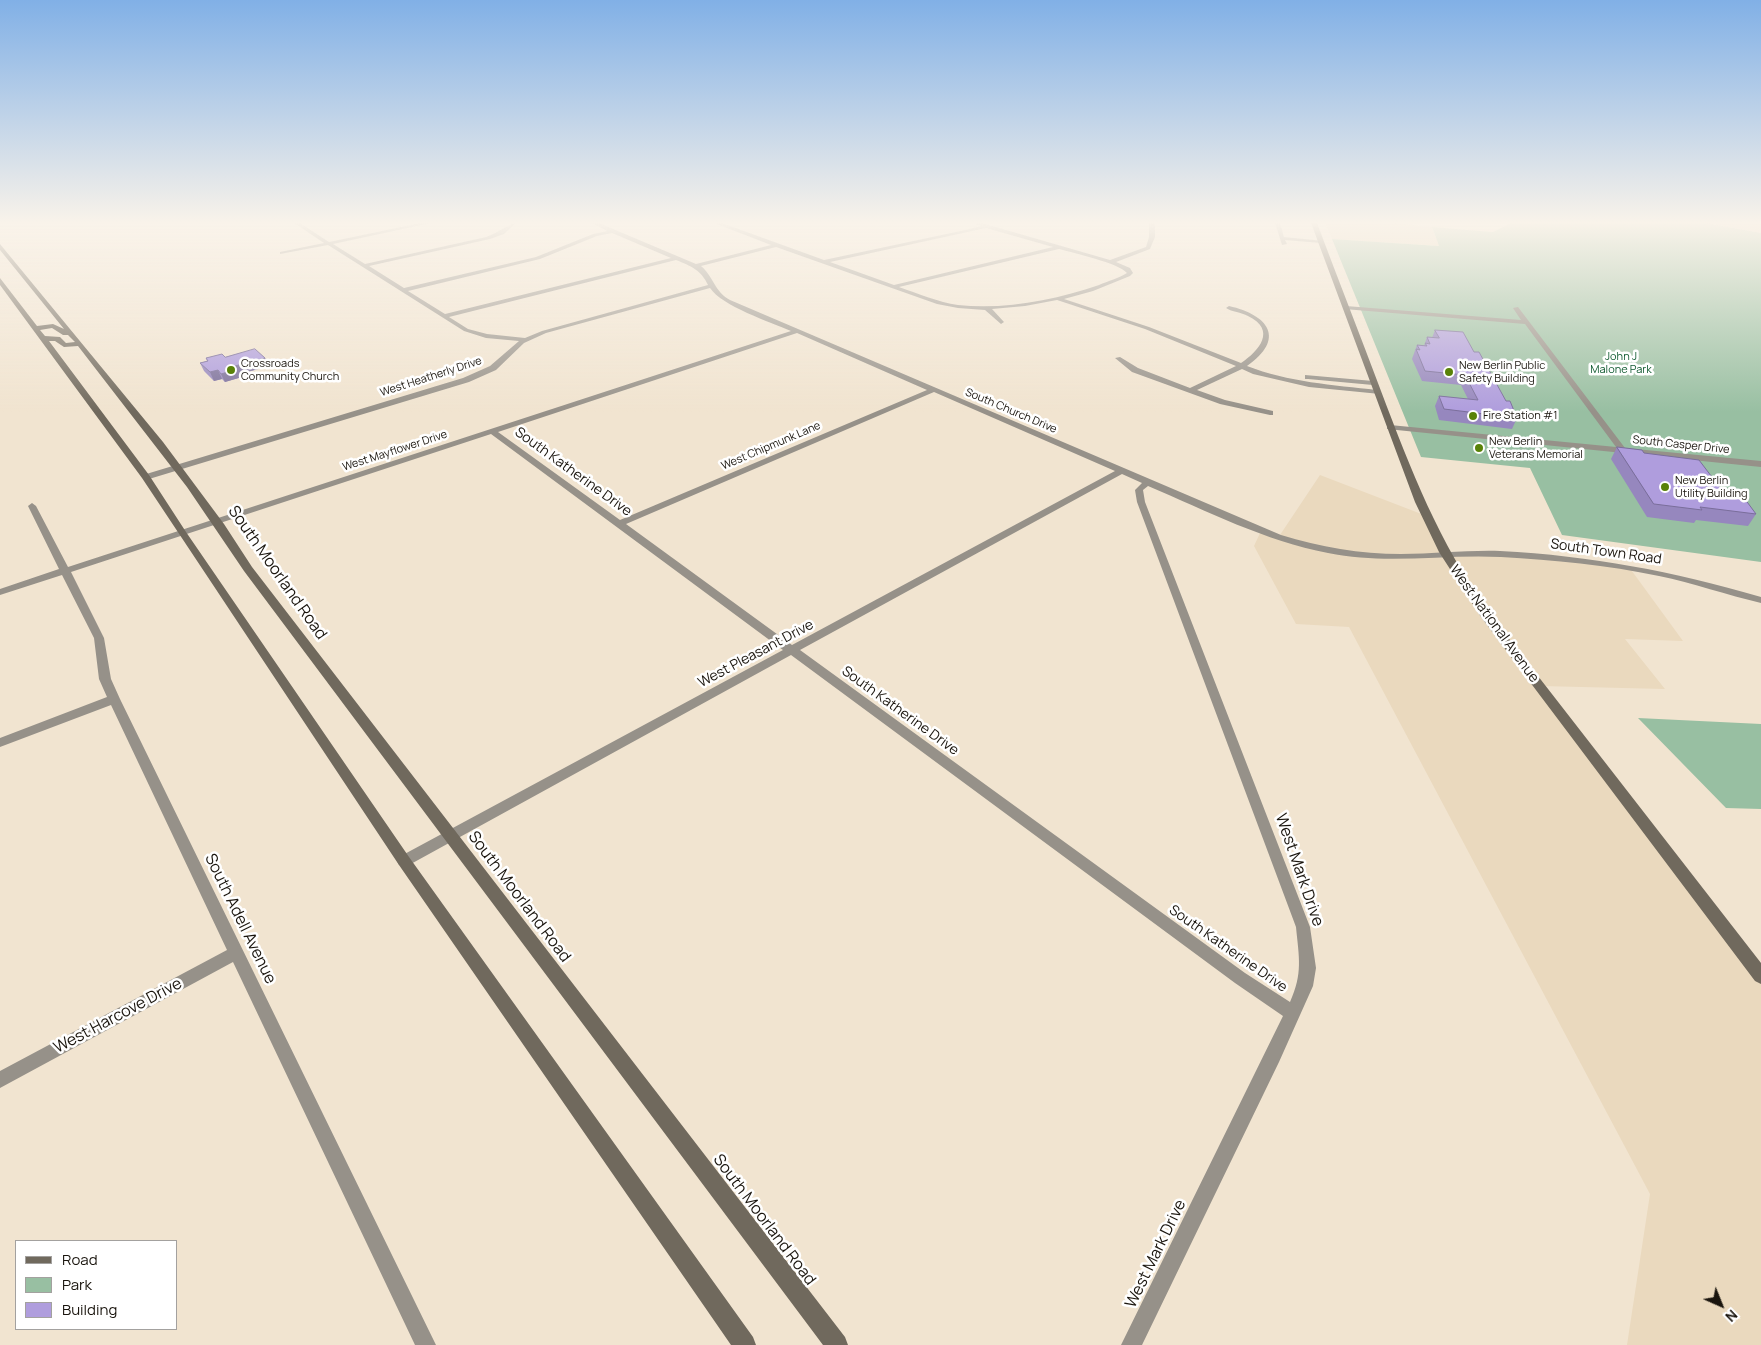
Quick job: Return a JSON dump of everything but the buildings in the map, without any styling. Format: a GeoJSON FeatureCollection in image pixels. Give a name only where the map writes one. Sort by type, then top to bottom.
{"type":"FeatureCollection","features":[{"type":"Feature","properties":{"kind":"main road"},"geometry":{"type":"LineString","coordinates":[[4,286],[146,477],[181,532],[404,861],[745,1345]]}},
{"type":"Feature","properties":{"kind":"main road","name":"South Moorland Road"},"geometry":{"type":"LineString","coordinates":[[32,286],[178,467],[218,520],[248,569],[837,1345]]}},
{"type":"Feature","properties":{"kind":"main road","name":"West National Avenue"},"geometry":{"type":"LineString","coordinates":[[1338,286],[1424,516],[1445,556],[1485,615],[1761,976]]}},
{"type":"Feature","properties":{"kind":"main road"},"geometry":{"type":"LineString","coordinates":[[39,333],[52,326],[75,339]]}},
{"type":"Feature","properties":{"kind":"main road"},"geometry":{"type":"LineString","coordinates":[[39,333],[57,339],[64,345],[75,339]]}},
{"type":"Feature","properties":{"kind":"street"},"geometry":{"type":"LineString","coordinates":[[396,286],[474,334],[526,340]]}},
{"type":"Feature","properties":{"kind":"street"},"geometry":{"type":"LineString","coordinates":[[403,290],[421,286]]}},
{"type":"Feature","properties":{"kind":"street"},"geometry":{"type":"LineString","coordinates":[[444,316],[565,286]]}},
{"type":"Feature","properties":{"kind":"street","name":"South Church Drive"},"geometry":{"type":"LineString","coordinates":[[711,286],[713,292],[721,298],[1260,531],[1314,549],[1400,558],[1445,556]]}},
{"type":"Feature","properties":{"kind":"street","name":"West Heatherly Drive"},"geometry":{"type":"LineString","coordinates":[[178,467],[480,375],[501,363],[526,340],[553,329],[711,286]]}},
{"type":"Feature","properties":{"kind":"street"},"geometry":{"type":"LineString","coordinates":[[889,286],[949,306],[987,308],[1057,299],[1102,286]]}},
{"type":"Feature","properties":{"kind":"street"},"geometry":{"type":"LineString","coordinates":[[892,287],[896,286]]}},
{"type":"Feature","properties":{"kind":"street"},"geometry":{"type":"LineString","coordinates":[[1057,299],[1132,323],[1281,380],[1329,388],[1377,392]]}},
{"type":"Feature","properties":{"kind":"street"},"geometry":{"type":"LineString","coordinates":[[987,308],[1000,322]]}},
{"type":"Feature","properties":{"kind":"street"},"geometry":{"type":"LineString","coordinates":[[1191,390],[1243,366],[1263,348],[1266,342],[1266,331],[1257,318],[1229,308]]}},
{"type":"Feature","properties":{"kind":"street"},"geometry":{"type":"LineString","coordinates":[[1346,308],[1526,322]]}},
{"type":"Feature","properties":{"kind":"street"},"geometry":{"type":"LineString","coordinates":[[1516,308],[1623,451]]}},
{"type":"Feature","properties":{"kind":"street","name":"West Mayflower Drive"},"geometry":{"type":"LineString","coordinates":[[0,592],[797,331]]}},
{"type":"Feature","properties":{"kind":"street"},"geometry":{"type":"LineString","coordinates":[[1118,358],[1136,370],[1234,406],[1270,413]]}},
{"type":"Feature","properties":{"kind":"street"},"geometry":{"type":"LineString","coordinates":[[1243,366],[1314,378],[1373,383]]}},
{"type":"Feature","properties":{"kind":"street","name":"West Chipmunk Lane"},"geometry":{"type":"LineString","coordinates":[[618,524],[933,390]]}},
{"type":"Feature","properties":{"kind":"street","name":"South Casper Drive"},"geometry":{"type":"LineString","coordinates":[[1390,427],[1761,464]]}},
{"type":"Feature","properties":{"kind":"street","name":"South Katherine Drive"},"geometry":{"type":"LineString","coordinates":[[492,431],[1240,978],[1293,1013]]}},
{"type":"Feature","properties":{"kind":"street"},"geometry":{"type":"LineString","coordinates":[[146,477],[178,467]]}},
{"type":"Feature","properties":{"kind":"street","name":"West Pleasant Drive"},"geometry":{"type":"LineString","coordinates":[[404,861],[1121,471]]}},
{"type":"Feature","properties":{"kind":"street","name":"West Mark Drive"},"geometry":{"type":"LineString","coordinates":[[1131,1345],[1293,1013],[1305,986],[1308,968],[1303,927],[1141,502],[1139,490],[1147,482]]}},
{"type":"Feature","properties":{"kind":"street","name":"South Adell Avenue"},"geometry":{"type":"LineString","coordinates":[[32,506],[99,638],[103,655],[105,680],[426,1345]]}},
{"type":"Feature","properties":{"kind":"street","name":"South Town Road"},"geometry":{"type":"LineString","coordinates":[[1445,556],[1464,553],[1500,554],[1629,567],[1679,577],[1761,600]]}},
{"type":"Feature","properties":{"kind":"street"},"geometry":{"type":"LineString","coordinates":[[0,743],[114,698]]}},
{"type":"Feature","properties":{"kind":"street","name":"West Harcove Drive"},"geometry":{"type":"LineString","coordinates":[[0,1080],[236,952]]}},
{"type":"Feature","properties":{"kind":"shaded area"},"geometry":{"type":"Polygon","coordinates":[[[1320,475],[1424,515],[1445,556],[1474,553],[1629,567],[1683,641],[1625,639],[1665,689],[1540,686],[1761,976],[1761,1345],[1627,1345],[1650,1194],[1349,627],[1296,624],[1254,546],[1261,531],[1278,538],[1320,475]]]}},
{"type":"Feature","properties":{"kind":"green space","name":"John J Malone Park"},"geometry":{"type":"Polygon","coordinates":[[[1351,286],[1761,286],[1761,562],[1562,535],[1530,468],[1421,457],[1351,286]]]}},
{"type":"Feature","properties":{"kind":"green space"},"geometry":{"type":"Polygon","coordinates":[[[1638,718],[1761,724],[1761,809],[1726,808],[1638,718]]]}},
{"type":"Feature","properties":{"kind":"place","name":"Crossroads Community Church"},"geometry":{"type":"Point","coordinates":[231,370]}},
{"type":"Feature","properties":{"kind":"place","name":"New Berlin Public Safety Building"},"geometry":{"type":"Point","coordinates":[1449,372]}},
{"type":"Feature","properties":{"kind":"place","name":"Fire Station #1"},"geometry":{"type":"Point","coordinates":[1473,416]}},
{"type":"Feature","properties":{"kind":"place","name":"New Berlin Veterans Memorial"},"geometry":{"type":"Point","coordinates":[1479,448]}},
{"type":"Feature","properties":{"kind":"place","name":"New Berlin Utility Building"},"geometry":{"type":"Point","coordinates":[1665,487]}}]}
